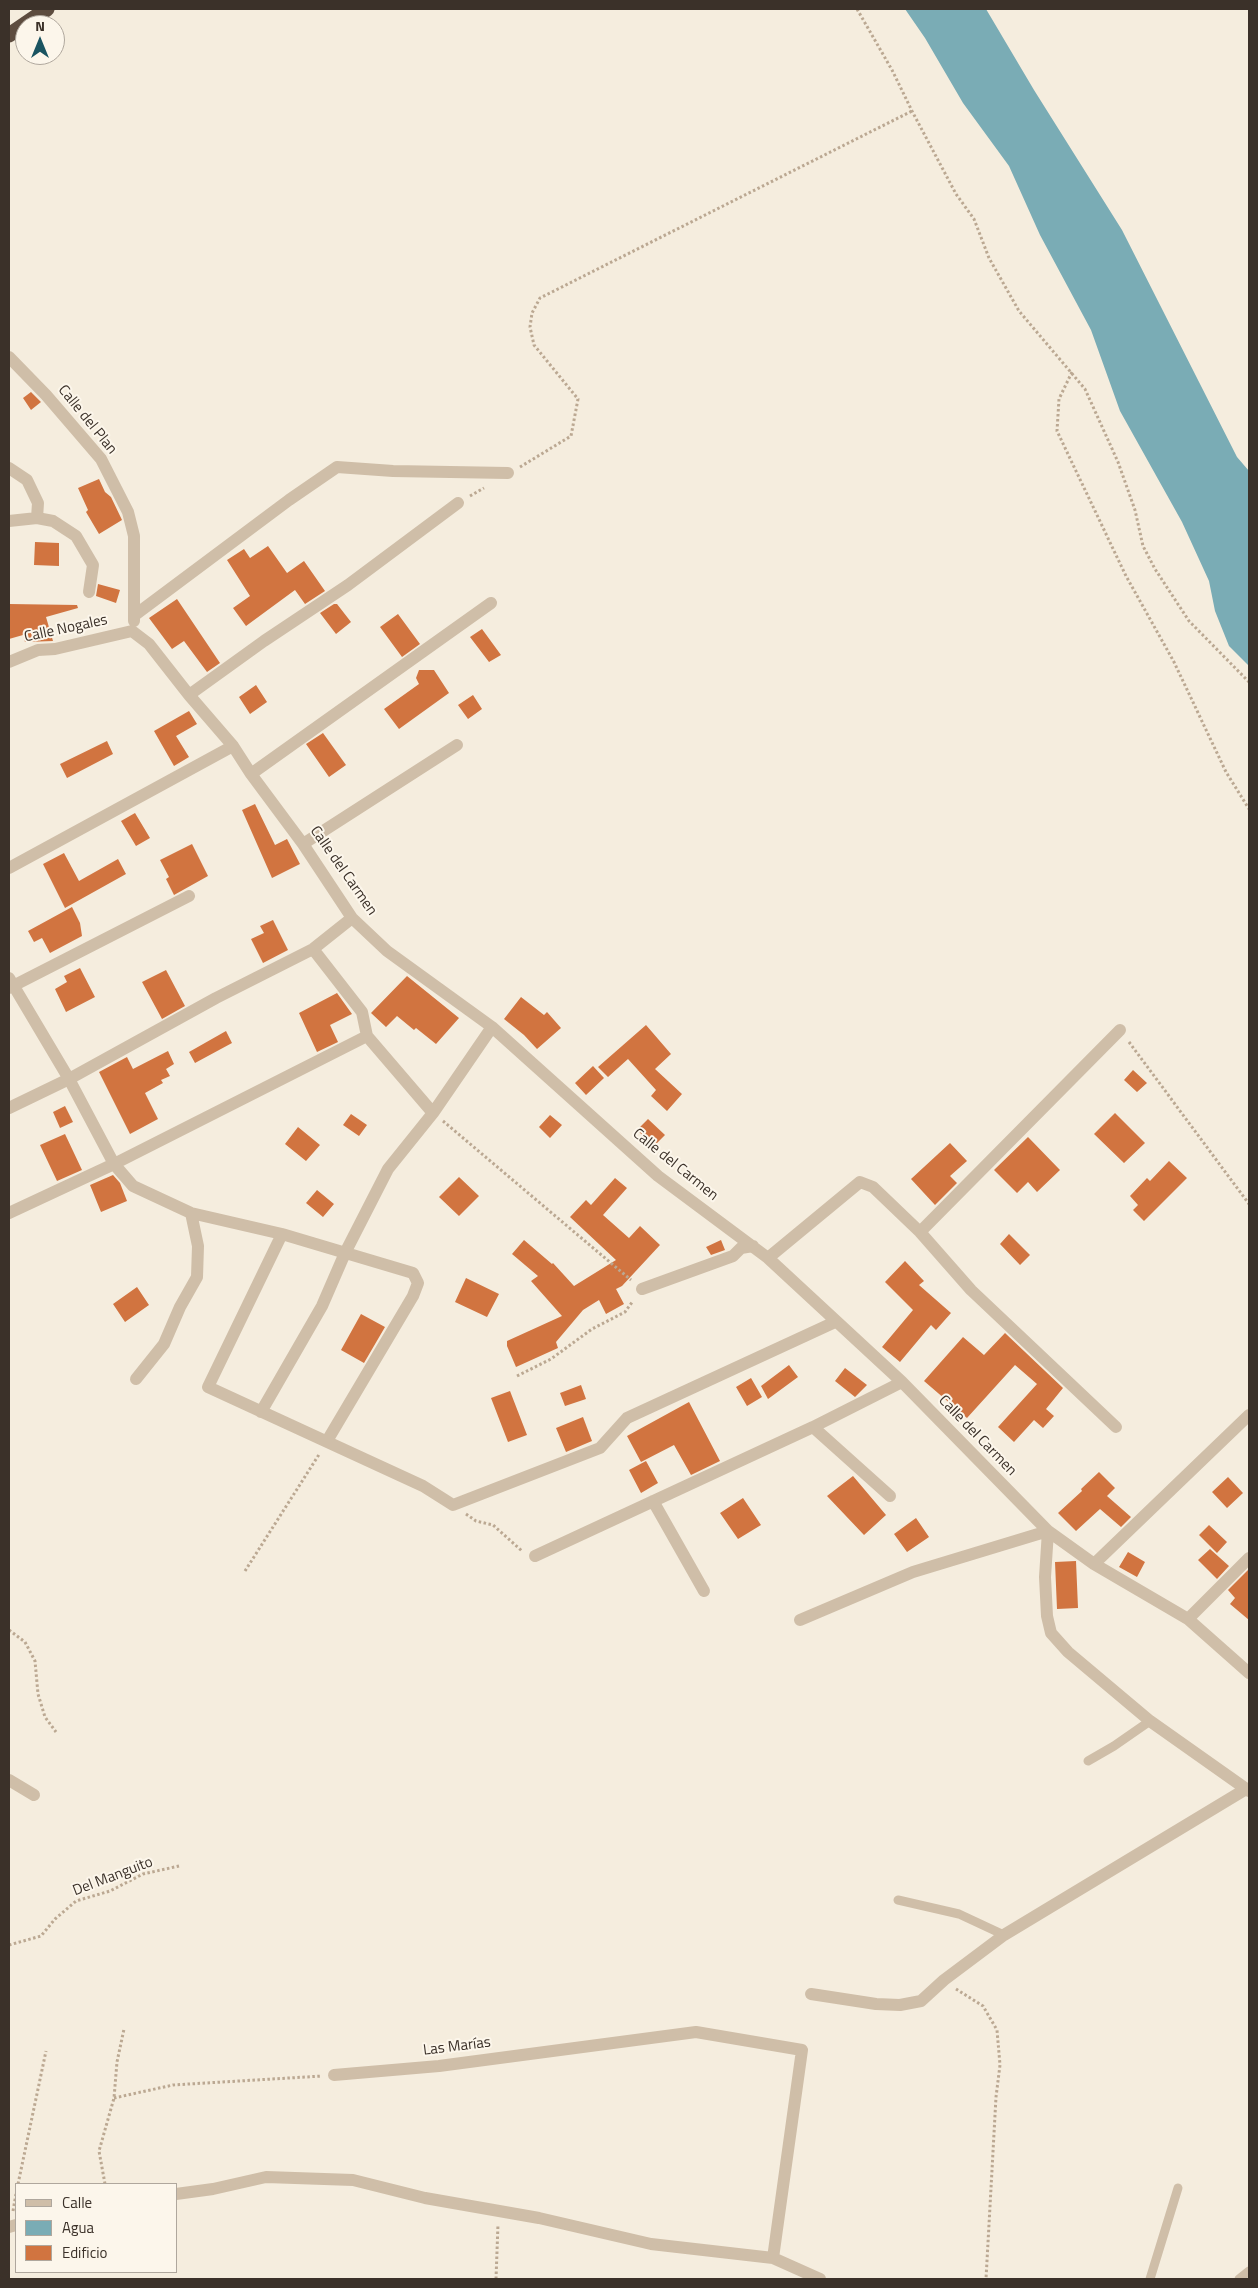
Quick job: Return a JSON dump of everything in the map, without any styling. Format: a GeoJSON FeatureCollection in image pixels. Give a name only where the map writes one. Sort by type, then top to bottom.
{"type":"FeatureCollection","features":[{"type":"Feature","properties":{"kind":"highway"},"geometry":{"type":"LineString","coordinates":[[9,35],[47,9]]}},
{"type":"Feature","properties":{"kind":"street","name":"Calle del Plan"},"geometry":{"type":"LineString","coordinates":[[9,356],[102,459],[128,512],[134,536],[135,615],[132,631]]}},
{"type":"Feature","properties":{"kind":"street"},"geometry":{"type":"LineString","coordinates":[[135,615],[288,500],[337,467],[508,473]]}},
{"type":"Feature","properties":{"kind":"street"},"geometry":{"type":"LineString","coordinates":[[9,468],[26,480],[38,503],[37,518]]}},
{"type":"Feature","properties":{"kind":"street"},"geometry":{"type":"LineString","coordinates":[[189,695],[264,641],[348,585],[458,503]]}},
{"type":"Feature","properties":{"kind":"street"},"geometry":{"type":"LineString","coordinates":[[9,521],[37,518],[53,521],[76,536],[93,565],[89,592]]}},
{"type":"Feature","properties":{"kind":"street"},"geometry":{"type":"LineString","coordinates":[[251,774],[491,603]]}},
{"type":"Feature","properties":{"kind":"street","name":"Calle del Carmen"},"geometry":{"type":"LineString","coordinates":[[132,631],[149,644],[189,695],[233,746],[251,774],[303,844],[352,918],[387,951],[492,1027],[658,1176],[768,1258],[902,1382],[1048,1531],[1094,1564],[1188,1619],[1249,1673]]}},
{"type":"Feature","properties":{"kind":"street","name":"Calle Nogales"},"geometry":{"type":"LineString","coordinates":[[9,662],[38,650],[56,649],[132,631]]}},
{"type":"Feature","properties":{"kind":"street"},"geometry":{"type":"LineString","coordinates":[[303,844],[457,745]]}},
{"type":"Feature","properties":{"kind":"street"},"geometry":{"type":"LineString","coordinates":[[9,868],[233,746]]}},
{"type":"Feature","properties":{"kind":"street"},"geometry":{"type":"LineString","coordinates":[[189,896],[11,984],[68,1079],[114,1164],[133,1186],[191,1213],[282,1234],[412,1273],[418,1283],[412,1296],[327,1441]]}},
{"type":"Feature","properties":{"kind":"street"},"geometry":{"type":"LineString","coordinates":[[9,1108],[68,1079],[216,998],[314,949],[352,918]]}},
{"type":"Feature","properties":{"kind":"street"},"geometry":{"type":"LineString","coordinates":[[314,949],[362,1012],[366,1036],[433,1113]]}},
{"type":"Feature","properties":{"kind":"street"},"geometry":{"type":"LineString","coordinates":[[261,1412],[322,1306],[345,1253],[388,1169],[433,1113],[492,1027]]}},
{"type":"Feature","properties":{"kind":"street"},"geometry":{"type":"LineString","coordinates":[[920,1232],[1120,1030]]}},
{"type":"Feature","properties":{"kind":"street"},"geometry":{"type":"LineString","coordinates":[[9,1213],[114,1164],[366,1036]]}},
{"type":"Feature","properties":{"kind":"street"},"geometry":{"type":"LineString","coordinates":[[768,1258],[860,1182],[873,1187],[920,1232],[971,1290],[1116,1427]]}},
{"type":"Feature","properties":{"kind":"street"},"geometry":{"type":"LineString","coordinates":[[136,1379],[164,1344],[180,1307],[197,1277],[198,1246],[191,1213]]}},
{"type":"Feature","properties":{"kind":"street"},"geometry":{"type":"LineString","coordinates":[[282,1234],[208,1387],[423,1486],[453,1505],[600,1448],[627,1418],[836,1322]]}},
{"type":"Feature","properties":{"kind":"street"},"geometry":{"type":"LineString","coordinates":[[642,1289],[733,1256],[741,1248],[753,1246]]}},
{"type":"Feature","properties":{"kind":"street"},"geometry":{"type":"LineString","coordinates":[[535,1556],[813,1427],[902,1382]]}},
{"type":"Feature","properties":{"kind":"street"},"geometry":{"type":"LineString","coordinates":[[1094,1564],[1249,1415]]}},
{"type":"Feature","properties":{"kind":"street"},"geometry":{"type":"LineString","coordinates":[[813,1427],[890,1496]]}},
{"type":"Feature","properties":{"kind":"street"},"geometry":{"type":"LineString","coordinates":[[653,1501],[704,1591]]}},
{"type":"Feature","properties":{"kind":"street"},"geometry":{"type":"LineString","coordinates":[[800,1620],[856,1598],[913,1572],[1048,1531],[1045,1576],[1047,1616],[1052,1634],[1068,1652],[1150,1721],[1248,1790],[1004,1935],[944,1980],[921,2001],[900,2005],[876,2004],[811,1994]]}},
{"type":"Feature","properties":{"kind":"street"},"geometry":{"type":"LineString","coordinates":[[1188,1619],[1249,1558]]}},
{"type":"Feature","properties":{"kind":"street"},"geometry":{"type":"LineString","coordinates":[[9,1780],[34,1795]]}},
{"type":"Feature","properties":{"kind":"street","name":"Las Marías"},"geometry":{"type":"LineString","coordinates":[[334,2076],[439,2066],[696,2032],[802,2050],[773,2258]]}},
{"type":"Feature","properties":{"kind":"street"},"geometry":{"type":"LineString","coordinates":[[178,2194],[213,2189],[266,2177],[354,2180],[425,2198],[539,2218],[651,2244],[773,2258],[820,2279]]}},
{"type":"Feature","properties":{"kind":"lane"},"geometry":{"type":"LineString","coordinates":[[1088,1761],[1150,1721]]}},
{"type":"Feature","properties":{"kind":"lane"},"geometry":{"type":"LineString","coordinates":[[898,1900],[959,1914],[1004,1935]]}},
{"type":"Feature","properties":{"kind":"lane"},"geometry":{"type":"LineString","coordinates":[[1150,2279],[1178,2188]]}},
{"type":"Feature","properties":{"kind":"lane"},"geometry":{"type":"LineString","coordinates":[[1239,2279],[1249,2271]]}},
{"type":"Feature","properties":{"kind":"path"},"geometry":{"type":"LineString","coordinates":[[857,9],[892,70],[956,194],[974,219],[989,258],[1019,311],[1085,389],[1118,462],[1136,510],[1143,546],[1155,569],[1189,621],[1249,682]]}},
{"type":"Feature","properties":{"kind":"path"},"geometry":{"type":"LineString","coordinates":[[458,503],[571,436],[578,399],[534,345],[530,327],[532,313],[540,298],[912,111]]}},
{"type":"Feature","properties":{"kind":"path"},"geometry":{"type":"LineString","coordinates":[[1072,372],[1059,399],[1057,431],[1126,576],[1174,662],[1226,772],[1249,809]]}},
{"type":"Feature","properties":{"kind":"path"},"geometry":{"type":"LineString","coordinates":[[1120,1030],[1249,1204]]}},
{"type":"Feature","properties":{"kind":"path"},"geometry":{"type":"LineString","coordinates":[[433,1113],[642,1289],[625,1312],[592,1329],[551,1359],[517,1376]]}},
{"type":"Feature","properties":{"kind":"path"},"geometry":{"type":"LineString","coordinates":[[245,1571],[327,1441]]}},
{"type":"Feature","properties":{"kind":"path"},"geometry":{"type":"LineString","coordinates":[[453,1505],[476,1521],[493,1525],[526,1555],[535,1556]]}},
{"type":"Feature","properties":{"kind":"path"},"geometry":{"type":"LineString","coordinates":[[9,1630],[24,1642],[35,1661],[38,1694],[45,1717],[56,1732]]}},
{"type":"Feature","properties":{"kind":"path","name":"Del Manguito"},"geometry":{"type":"LineString","coordinates":[[9,1945],[41,1936],[55,1919],[76,1901],[110,1891],[143,1874],[179,1866]]}},
{"type":"Feature","properties":{"kind":"path"},"geometry":{"type":"LineString","coordinates":[[944,1980],[983,2006],[997,2030],[1000,2065],[996,2097],[986,2279]]}},
{"type":"Feature","properties":{"kind":"path"},"geometry":{"type":"LineString","coordinates":[[106,2183],[99,2151],[114,2098],[117,2062],[124,2029]]}},
{"type":"Feature","properties":{"kind":"path"},"geometry":{"type":"LineString","coordinates":[[18,2183],[46,2051]]}},
{"type":"Feature","properties":{"kind":"path"},"geometry":{"type":"LineString","coordinates":[[114,2098],[173,2086],[207,2082],[334,2076]]}},
{"type":"Feature","properties":{"kind":"path"},"geometry":{"type":"LineString","coordinates":[[496,2279],[498,2211]]}},
{"type":"Feature","properties":{"kind":"water"},"geometry":{"type":"Polygon","coordinates":[[[905,9],[986,9],[1034,90],[1122,230],[1237,457],[1249,471],[1249,666],[1229,646],[1215,611],[1209,581],[1182,522],[1120,411],[1091,330],[1040,235],[1009,166],[963,103],[925,38],[905,9]]]}},
{"type":"Feature","properties":{"kind":"building"},"geometry":{"type":"Polygon","coordinates":[[[31,392],[41,402],[31,410],[23,398],[31,392]]]}},
{"type":"Feature","properties":{"kind":"building"},"geometry":{"type":"Polygon","coordinates":[[[99,479],[105,492],[111,497],[122,520],[99,534],[86,512],[88,510],[78,488],[99,479]]]}},
{"type":"Feature","properties":{"kind":"building"},"geometry":{"type":"Polygon","coordinates":[[[35,542],[59,543],[59,566],[34,565],[35,542]]]}},
{"type":"Feature","properties":{"kind":"building"},"geometry":{"type":"Polygon","coordinates":[[[268,546],[287,573],[304,561],[325,591],[305,604],[295,590],[246,626],[233,608],[250,596],[227,560],[244,549],[250,558],[268,546]]]}},
{"type":"Feature","properties":{"kind":"building"},"geometry":{"type":"Polygon","coordinates":[[[98,584],[120,590],[116,603],[96,596],[98,584]]]}},
{"type":"Feature","properties":{"kind":"building"},"geometry":{"type":"Polygon","coordinates":[[[177,599],[220,663],[207,672],[184,641],[172,649],[149,618],[177,599]]]}},
{"type":"Feature","properties":{"kind":"building"},"geometry":{"type":"Polygon","coordinates":[[[9,604],[77,605],[78,608],[46,617],[53,641],[25,642],[23,635],[9,639],[9,604]]]}},
{"type":"Feature","properties":{"kind":"building"},"geometry":{"type":"Polygon","coordinates":[[[337,604],[351,622],[336,634],[320,613],[337,604]]]}},
{"type":"Feature","properties":{"kind":"building"},"geometry":{"type":"Polygon","coordinates":[[[398,614],[420,644],[402,657],[380,627],[398,614]]]}},
{"type":"Feature","properties":{"kind":"building"},"geometry":{"type":"Polygon","coordinates":[[[482,629],[501,655],[489,662],[470,637],[482,629]]]}},
{"type":"Feature","properties":{"kind":"building"},"geometry":{"type":"Polygon","coordinates":[[[419,670],[434,670],[449,693],[399,729],[384,709],[419,684],[416,678],[419,670]]]}},
{"type":"Feature","properties":{"kind":"building"},"geometry":{"type":"Polygon","coordinates":[[[256,685],[267,702],[250,714],[239,697],[256,685]]]}},
{"type":"Feature","properties":{"kind":"building"},"geometry":{"type":"Polygon","coordinates":[[[473,695],[482,709],[468,719],[458,705],[473,695]]]}},
{"type":"Feature","properties":{"kind":"building"},"geometry":{"type":"Polygon","coordinates":[[[189,711],[197,724],[176,736],[189,757],[174,766],[154,731],[189,711]]]}},
{"type":"Feature","properties":{"kind":"building"},"geometry":{"type":"Polygon","coordinates":[[[323,733],[346,765],[329,777],[306,744],[323,733]]]}},
{"type":"Feature","properties":{"kind":"building"},"geometry":{"type":"Polygon","coordinates":[[[107,741],[113,754],[67,778],[60,764],[107,741]]]}},
{"type":"Feature","properties":{"kind":"building"},"geometry":{"type":"Polygon","coordinates":[[[255,804],[275,845],[287,839],[300,864],[272,878],[242,810],[255,804]]]}},
{"type":"Feature","properties":{"kind":"building"},"geometry":{"type":"Polygon","coordinates":[[[135,813],[150,838],[136,846],[121,821],[135,813]]]}},
{"type":"Feature","properties":{"kind":"building"},"geometry":{"type":"Polygon","coordinates":[[[192,844],[208,876],[174,895],[166,879],[169,877],[160,860],[192,844]]]}},
{"type":"Feature","properties":{"kind":"building"},"geometry":{"type":"Polygon","coordinates":[[[64,853],[79,881],[118,859],[126,874],[65,908],[43,864],[64,853]]]}},
{"type":"Feature","properties":{"kind":"building"},"geometry":{"type":"Polygon","coordinates":[[[72,907],[80,923],[82,936],[50,953],[42,938],[34,942],[28,931],[72,907]]]}},
{"type":"Feature","properties":{"kind":"building"},"geometry":{"type":"Polygon","coordinates":[[[273,920],[288,950],[263,963],[251,939],[264,933],[260,926],[273,920]]]}},
{"type":"Feature","properties":{"kind":"building"},"geometry":{"type":"Polygon","coordinates":[[[80,968],[95,997],[66,1012],[55,989],[67,982],[64,976],[80,968]]]}},
{"type":"Feature","properties":{"kind":"building"},"geometry":{"type":"Polygon","coordinates":[[[166,970],[185,1006],[162,1019],[142,982],[166,970]]]}},
{"type":"Feature","properties":{"kind":"building"},"geometry":{"type":"Polygon","coordinates":[[[407,976],[459,1018],[436,1044],[397,1016],[386,1027],[371,1013],[407,976]]]}},
{"type":"Feature","properties":{"kind":"building"},"geometry":{"type":"Polygon","coordinates":[[[337,993],[352,1014],[330,1025],[338,1042],[317,1052],[299,1013],[337,993]]]}},
{"type":"Feature","properties":{"kind":"building"},"geometry":{"type":"Polygon","coordinates":[[[521,997],[544,1015],[547,1012],[561,1028],[537,1049],[524,1035],[504,1019],[521,997]]]}},
{"type":"Feature","properties":{"kind":"building"},"geometry":{"type":"Polygon","coordinates":[[[646,1025],[671,1054],[655,1069],[682,1094],[667,1111],[651,1096],[656,1090],[628,1059],[608,1077],[598,1067],[646,1025]]]}},
{"type":"Feature","properties":{"kind":"building"},"geometry":{"type":"Polygon","coordinates":[[[226,1031],[232,1043],[195,1063],[189,1052],[226,1031]]]}},
{"type":"Feature","properties":{"kind":"building"},"geometry":{"type":"Polygon","coordinates":[[[168,1051],[174,1064],[166,1069],[170,1076],[161,1080],[163,1083],[145,1093],[158,1119],[130,1134],[99,1072],[127,1057],[133,1069],[168,1051]]]}},
{"type":"Feature","properties":{"kind":"building"},"geometry":{"type":"Polygon","coordinates":[[[593,1066],[604,1078],[586,1095],[575,1083],[593,1066]]]}},
{"type":"Feature","properties":{"kind":"building"},"geometry":{"type":"Polygon","coordinates":[[[1133,1070],[1147,1083],[1137,1092],[1124,1080],[1133,1070]]]}},
{"type":"Feature","properties":{"kind":"building"},"geometry":{"type":"Polygon","coordinates":[[[65,1106],[73,1122],[60,1128],[53,1112],[65,1106]]]}},
{"type":"Feature","properties":{"kind":"building"},"geometry":{"type":"Polygon","coordinates":[[[1115,1113],[1145,1143],[1124,1163],[1094,1134],[1115,1113]]]}},
{"type":"Feature","properties":{"kind":"building"},"geometry":{"type":"Polygon","coordinates":[[[351,1114],[367,1125],[359,1136],[343,1125],[351,1114]]]}},
{"type":"Feature","properties":{"kind":"building"},"geometry":{"type":"Polygon","coordinates":[[[550,1115],[562,1125],[550,1138],[539,1127],[550,1115]]]}},
{"type":"Feature","properties":{"kind":"building"},"geometry":{"type":"Polygon","coordinates":[[[648,1119],[665,1135],[654,1146],[637,1130],[648,1119]]]}},
{"type":"Feature","properties":{"kind":"building"},"geometry":{"type":"Polygon","coordinates":[[[298,1127],[320,1145],[306,1161],[285,1144],[298,1127]]]}},
{"type":"Feature","properties":{"kind":"building"},"geometry":{"type":"Polygon","coordinates":[[[65,1134],[82,1170],[57,1181],[40,1145],[65,1134]]]}},
{"type":"Feature","properties":{"kind":"building"},"geometry":{"type":"Polygon","coordinates":[[[1028,1137],[1060,1170],[1037,1192],[1028,1182],[1017,1193],[994,1170],[1028,1137]]]}},
{"type":"Feature","properties":{"kind":"building"},"geometry":{"type":"Polygon","coordinates":[[[950,1143],[967,1161],[950,1176],[957,1183],[935,1205],[911,1179],[950,1143]]]}},
{"type":"Feature","properties":{"kind":"building"},"geometry":{"type":"Polygon","coordinates":[[[1169,1161],[1187,1178],[1144,1221],[1133,1210],[1138,1205],[1130,1196],[1147,1178],[1150,1181],[1169,1161]]]}},
{"type":"Feature","properties":{"kind":"building"},"geometry":{"type":"Polygon","coordinates":[[[113,1175],[120,1183],[127,1201],[101,1212],[90,1185],[113,1175]]]}},
{"type":"Feature","properties":{"kind":"building"},"geometry":{"type":"Polygon","coordinates":[[[459,1177],[479,1196],[459,1216],[439,1197],[459,1177]]]}},
{"type":"Feature","properties":{"kind":"building"},"geometry":{"type":"Polygon","coordinates":[[[615,1178],[627,1188],[603,1215],[629,1238],[640,1226],[660,1245],[622,1286],[616,1289],[624,1304],[606,1314],[599,1300],[583,1310],[556,1342],[558,1348],[516,1367],[507,1346],[507,1341],[562,1316],[531,1281],[538,1276],[512,1254],[524,1240],[553,1263],[574,1286],[616,1260],[570,1217],[586,1200],[591,1205],[615,1178]]]}},
{"type":"Feature","properties":{"kind":"building"},"geometry":{"type":"Polygon","coordinates":[[[317,1190],[334,1204],[323,1217],[306,1203],[317,1190]]]}},
{"type":"Feature","properties":{"kind":"building"},"geometry":{"type":"Polygon","coordinates":[[[1009,1234],[1030,1255],[1020,1265],[1000,1244],[1009,1234]]]}},
{"type":"Feature","properties":{"kind":"building"},"geometry":{"type":"Polygon","coordinates":[[[721,1240],[725,1250],[711,1255],[706,1247],[721,1240]]]}},
{"type":"Feature","properties":{"kind":"building"},"geometry":{"type":"Polygon","coordinates":[[[905,1261],[924,1281],[919,1285],[951,1313],[936,1330],[931,1325],[900,1362],[882,1347],[913,1310],[885,1282],[905,1261]]]}},
{"type":"Feature","properties":{"kind":"building"},"geometry":{"type":"Polygon","coordinates":[[[466,1278],[499,1294],[487,1317],[455,1302],[466,1278]]]}},
{"type":"Feature","properties":{"kind":"building"},"geometry":{"type":"Polygon","coordinates":[[[137,1287],[149,1305],[125,1322],[113,1304],[137,1287]]]}},
{"type":"Feature","properties":{"kind":"building"},"geometry":{"type":"Polygon","coordinates":[[[361,1314],[385,1327],[364,1363],[341,1350],[361,1314]]]}},
{"type":"Feature","properties":{"kind":"building"},"geometry":{"type":"Polygon","coordinates":[[[1005,1333],[1063,1388],[1046,1409],[1054,1416],[1043,1428],[1034,1420],[1014,1442],[998,1427],[1037,1384],[1015,1365],[967,1418],[924,1381],[963,1337],[984,1355],[1005,1333]]]}},
{"type":"Feature","properties":{"kind":"building"},"geometry":{"type":"Polygon","coordinates":[[[789,1365],[798,1377],[768,1399],[761,1386],[789,1365]]]}},
{"type":"Feature","properties":{"kind":"building"},"geometry":{"type":"Polygon","coordinates":[[[845,1368],[867,1385],[855,1397],[835,1381],[845,1368]]]}},
{"type":"Feature","properties":{"kind":"building"},"geometry":{"type":"Polygon","coordinates":[[[751,1378],[762,1397],[747,1406],[736,1387],[751,1378]]]}},
{"type":"Feature","properties":{"kind":"building"},"geometry":{"type":"Polygon","coordinates":[[[581,1385],[586,1399],[565,1406],[560,1393],[581,1385]]]}},
{"type":"Feature","properties":{"kind":"building"},"geometry":{"type":"Polygon","coordinates":[[[510,1391],[527,1435],[508,1442],[491,1398],[510,1391]]]}},
{"type":"Feature","properties":{"kind":"building"},"geometry":{"type":"Polygon","coordinates":[[[689,1402],[720,1461],[691,1475],[674,1445],[641,1462],[627,1436],[689,1402]]]}},
{"type":"Feature","properties":{"kind":"building"},"geometry":{"type":"Polygon","coordinates":[[[583,1417],[592,1441],[566,1452],[556,1428],[583,1417]]]}},
{"type":"Feature","properties":{"kind":"building"},"geometry":{"type":"Polygon","coordinates":[[[646,1461],[658,1483],[641,1493],[629,1470],[646,1461]]]}},
{"type":"Feature","properties":{"kind":"building"},"geometry":{"type":"Polygon","coordinates":[[[1099,1472],[1115,1488],[1107,1496],[1131,1517],[1121,1527],[1100,1509],[1076,1531],[1058,1513],[1099,1472]]]}},
{"type":"Feature","properties":{"kind":"building"},"geometry":{"type":"Polygon","coordinates":[[[853,1476],[886,1515],[864,1535],[827,1496],[853,1476]]]}},
{"type":"Feature","properties":{"kind":"building"},"geometry":{"type":"Polygon","coordinates":[[[1228,1477],[1243,1493],[1227,1508],[1212,1492],[1228,1477]]]}},
{"type":"Feature","properties":{"kind":"building"},"geometry":{"type":"Polygon","coordinates":[[[743,1498],[761,1525],[738,1539],[720,1513],[743,1498]]]}},
{"type":"Feature","properties":{"kind":"building"},"geometry":{"type":"Polygon","coordinates":[[[916,1518],[929,1537],[907,1552],[894,1534],[916,1518]]]}},
{"type":"Feature","properties":{"kind":"building"},"geometry":{"type":"Polygon","coordinates":[[[1209,1525],[1227,1542],[1217,1553],[1199,1535],[1209,1525]]]}},
{"type":"Feature","properties":{"kind":"building"},"geometry":{"type":"Polygon","coordinates":[[[1210,1549],[1229,1566],[1217,1579],[1198,1560],[1210,1549]]]}},
{"type":"Feature","properties":{"kind":"building"},"geometry":{"type":"Polygon","coordinates":[[[1128,1552],[1145,1562],[1137,1577],[1119,1567],[1128,1552]]]}},
{"type":"Feature","properties":{"kind":"building"},"geometry":{"type":"Polygon","coordinates":[[[1076,1561],[1078,1608],[1057,1609],[1055,1562],[1076,1561]]]}},
{"type":"Feature","properties":{"kind":"building"},"geometry":{"type":"Polygon","coordinates":[[[1249,1569],[1249,1620],[1230,1604],[1235,1598],[1228,1590],[1249,1569]]]}}]}
